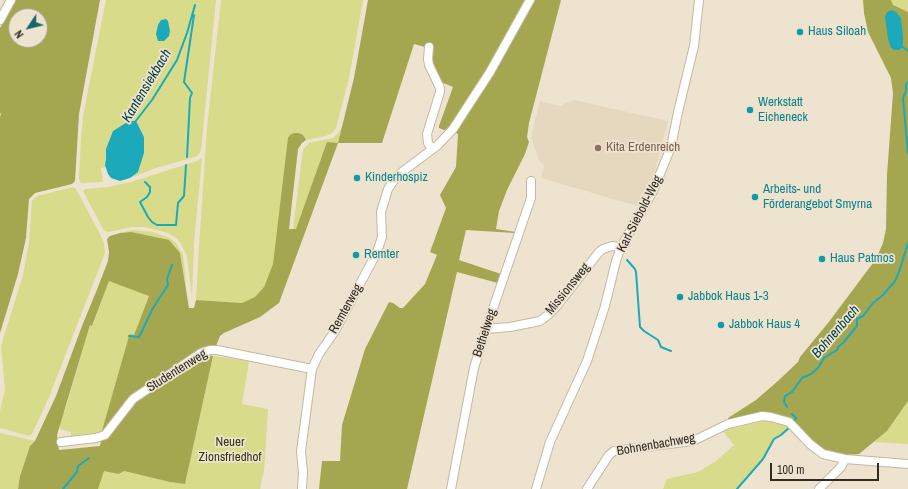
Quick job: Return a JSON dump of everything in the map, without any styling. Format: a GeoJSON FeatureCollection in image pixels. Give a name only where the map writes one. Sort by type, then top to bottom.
{"type":"FeatureCollection","features":[{"type":"Feature","properties":{"kind":"street"},"geometry":{"type":"LineString","coordinates":[[0,20],[11,0]]}},
{"type":"Feature","properties":{"kind":"street","name":"Remterweg"},"geometry":{"type":"LineString","coordinates":[[302,489],[303,472],[301,451],[309,381],[312,369],[319,354],[335,331],[378,252],[382,237],[381,212],[388,189],[402,172],[447,136],[462,116],[490,72],[530,0]]}},
{"type":"Feature","properties":{"kind":"street","name":"Karl-Siebold-Weg"},"geometry":{"type":"LineString","coordinates":[[536,489],[550,442],[587,361],[605,306],[616,261],[621,248],[653,191],[672,147],[678,112],[694,46],[699,0]]}},
{"type":"Feature","properties":{"kind":"street"},"geometry":{"type":"LineString","coordinates":[[429,47],[429,65],[440,88],[427,134],[428,143],[432,149]]}},
{"type":"Feature","properties":{"kind":"street","name":"Bethelweg"},"geometry":{"type":"LineString","coordinates":[[450,489],[474,368],[531,198],[531,181]]}},
{"type":"Feature","properties":{"kind":"street","name":"Missionsweg"},"geometry":{"type":"LineString","coordinates":[[486,329],[510,327],[540,321],[556,307],[599,252],[609,246],[621,248]]}},
{"type":"Feature","properties":{"kind":"street","name":"Studentenweg"},"geometry":{"type":"LineString","coordinates":[[61,442],[96,438],[105,435],[133,399],[201,353],[210,350],[312,369]]}},
{"type":"Feature","properties":{"kind":"street","name":"Bohnenbachweg"},"geometry":{"type":"LineString","coordinates":[[587,489],[609,455],[614,451],[692,441],[735,422],[762,416],[786,420],[793,425],[810,444],[823,454],[845,459],[908,464]]}},
{"type":"Feature","properties":{"kind":"street"},"geometry":{"type":"LineString","coordinates":[[819,489],[841,467],[845,459]]}},
{"type":"Feature","properties":{"kind":"shaded area"},"geometry":{"type":"Polygon","coordinates":[[[16,0],[100,0],[79,114],[75,181],[72,184],[35,193],[29,199],[26,238],[18,274],[0,333],[1,114],[0,28],[8,14],[8,48],[48,48],[48,8],[11,8],[16,0]]]}},
{"type":"Feature","properties":{"kind":"shaded area"},"geometry":{"type":"Polygon","coordinates":[[[368,0],[561,0],[529,123],[527,137],[529,142],[499,211],[496,229],[516,232],[466,230],[459,260],[501,274],[498,283],[457,272],[407,489],[319,489],[322,461],[340,461],[342,425],[365,349],[389,302],[403,308],[425,284],[437,255],[430,252],[446,208],[440,195],[456,167],[458,134],[448,129],[444,130],[439,128],[453,87],[441,82],[434,68],[431,57],[432,49],[414,44],[382,143],[338,143],[354,78],[368,0]]]}},
{"type":"Feature","properties":{"kind":"shaded area"},"geometry":{"type":"Polygon","coordinates":[[[863,0],[891,0],[893,5],[908,12],[908,401],[887,431],[859,454],[847,455],[824,451],[816,446],[794,422],[753,415],[729,420],[728,418],[756,400],[798,362],[800,357],[828,323],[876,259],[883,243],[886,229],[887,175],[893,93],[891,78],[868,32],[863,0]]]}},
{"type":"Feature","properties":{"kind":"shaded area","name":"Kita Erdenreich"},"geometry":{"type":"Polygon","coordinates":[[[574,100],[668,121],[653,178],[637,206],[541,178],[544,166],[539,160],[531,137],[540,101],[560,106],[574,100]]]}},
{"type":"Feature","properties":{"kind":"shaded area"},"geometry":{"type":"Polygon","coordinates":[[[294,133],[299,133],[303,135],[306,140],[298,149],[289,229],[296,229],[327,142],[338,143],[279,303],[260,317],[224,333],[220,336],[216,346],[211,345],[202,348],[131,396],[125,401],[105,432],[101,434],[129,336],[130,334],[134,335],[149,296],[109,281],[92,326],[90,325],[57,435],[59,450],[100,446],[101,441],[106,438],[136,401],[205,355],[213,356],[185,484],[124,471],[119,474],[104,471],[98,489],[18,489],[20,476],[30,446],[35,441],[56,396],[108,261],[109,252],[107,239],[110,236],[120,233],[131,232],[169,240],[180,253],[189,308],[194,308],[196,300],[242,303],[255,297],[264,287],[273,264],[288,138],[294,133]]]}},
{"type":"Feature","properties":{"kind":"green space"},"geometry":{"type":"Polygon","coordinates":[[[106,0],[216,0],[201,150],[195,157],[156,168],[130,178],[138,172],[144,153],[144,137],[136,121],[106,149],[106,167],[101,168],[103,182],[81,183],[79,179],[83,116],[106,0]]]}},
{"type":"Feature","properties":{"kind":"green space"},"geometry":{"type":"Polygon","coordinates":[[[221,0],[363,0],[349,78],[336,128],[332,133],[326,136],[306,140],[303,135],[299,133],[273,264],[264,287],[255,297],[242,303],[196,300],[207,128],[221,0]]]}},
{"type":"Feature","properties":{"kind":"green space"},"geometry":{"type":"Polygon","coordinates":[[[891,0],[908,0],[908,12],[893,5],[891,0]]]}},
{"type":"Feature","properties":{"kind":"green space"},"geometry":{"type":"Polygon","coordinates":[[[342,127],[338,143],[296,229],[293,229],[303,150],[309,143],[333,138],[342,127]]]}},
{"type":"Feature","properties":{"kind":"green space"},"geometry":{"type":"Polygon","coordinates":[[[202,158],[194,243],[192,297],[187,256],[176,238],[168,233],[145,227],[131,227],[109,232],[104,231],[83,191],[86,189],[108,187],[131,182],[197,161],[202,158]]]}},
{"type":"Feature","properties":{"kind":"green space"},"geometry":{"type":"Polygon","coordinates":[[[73,187],[76,189],[99,232],[104,243],[105,253],[49,397],[32,434],[29,436],[0,428],[0,411],[5,390],[1,346],[23,275],[29,242],[32,201],[37,196],[73,187]]]}},
{"type":"Feature","properties":{"kind":"green space"},"geometry":{"type":"Polygon","coordinates":[[[132,230],[153,232],[170,238],[176,243],[183,255],[187,294],[180,253],[143,235],[131,232],[120,233],[132,230]]]}},
{"type":"Feature","properties":{"kind":"green space"},"geometry":{"type":"Polygon","coordinates":[[[109,280],[149,296],[134,335],[130,334],[129,336],[101,434],[70,438],[71,432],[60,429],[60,410],[65,411],[90,325],[93,325],[109,280]]]}},
{"type":"Feature","properties":{"kind":"green space","name":"Neuer Zionsfriedhof"},"geometry":{"type":"Polygon","coordinates":[[[213,356],[249,361],[242,404],[268,409],[264,471],[260,489],[98,489],[103,470],[119,474],[124,471],[185,484],[213,356]]]}},
{"type":"Feature","properties":{"kind":"green space"},"geometry":{"type":"Polygon","coordinates":[[[908,401],[908,444],[874,442],[887,431],[908,401]]]}},
{"type":"Feature","properties":{"kind":"green space"},"geometry":{"type":"Polygon","coordinates":[[[765,418],[790,426],[781,435],[774,439],[763,459],[737,489],[663,489],[667,479],[698,472],[715,462],[734,445],[722,430],[765,418]]]}},
{"type":"Feature","properties":{"kind":"green space"},"geometry":{"type":"Polygon","coordinates":[[[0,433],[35,441],[30,446],[20,476],[18,489],[0,489],[0,433]]]}},
{"type":"Feature","properties":{"kind":"water"},"geometry":{"type":"Polygon","coordinates":[[[892,10],[901,18],[903,47],[899,50],[894,50],[891,48],[888,39],[885,17],[887,12],[892,10]]]}},
{"type":"Feature","properties":{"kind":"water"},"geometry":{"type":"Polygon","coordinates":[[[166,19],[168,21],[170,31],[169,36],[164,41],[158,41],[156,34],[158,25],[161,20],[166,19]]]}},
{"type":"Feature","properties":{"kind":"water"},"geometry":{"type":"Polygon","coordinates":[[[129,121],[136,121],[144,137],[144,153],[138,172],[130,178],[120,181],[111,178],[108,174],[105,165],[106,149],[113,131],[129,121]]]}},
{"type":"Feature","properties":{"kind":"waterway","name":"Kantensiekbach"},"geometry":{"type":"LineString","coordinates":[[135,122],[152,100],[177,60],[195,5]]}},
{"type":"Feature","properties":{"kind":"waterway","name":"Kantensiekbach"},"geometry":{"type":"LineString","coordinates":[[187,157],[190,98],[192,93],[184,82],[194,15]]}},
{"type":"Feature","properties":{"kind":"waterway"},"geometry":{"type":"LineString","coordinates":[[903,47],[908,51]]}},
{"type":"Feature","properties":{"kind":"waterway","name":"Bohnenbach"},"geometry":{"type":"LineString","coordinates":[[908,82],[903,98],[908,153]]}},
{"type":"Feature","properties":{"kind":"waterway","name":"Kantensiekbach"},"geometry":{"type":"LineString","coordinates":[[145,182],[150,187],[150,192],[147,197],[140,202],[148,217],[157,225],[176,225],[178,203],[184,196],[186,165]]}},
{"type":"Feature","properties":{"kind":"waterway","name":"Bohnenbach"},"geometry":{"type":"LineString","coordinates":[[787,407],[784,402],[785,396],[792,392],[802,378],[811,374],[818,368],[824,358],[837,350],[857,326],[857,319],[863,316],[873,303],[883,295],[895,281],[908,243]]}},
{"type":"Feature","properties":{"kind":"waterway","name":"Bohnenbach"},"geometry":{"type":"LineString","coordinates":[[627,260],[636,272],[640,327],[658,340],[661,347],[671,351]]}},
{"type":"Feature","properties":{"kind":"waterway","name":"Kantensiekbach"},"geometry":{"type":"LineString","coordinates":[[129,336],[139,337],[153,308],[168,285],[167,279],[172,265]]}},
{"type":"Feature","properties":{"kind":"waterway","name":"Bohnenbach"},"geometry":{"type":"LineString","coordinates":[[792,414],[796,418],[794,422]]}},
{"type":"Feature","properties":{"kind":"waterway","name":"Bohnenbach"},"geometry":{"type":"LineString","coordinates":[[737,489],[763,459],[774,439],[790,427]]}},
{"type":"Feature","properties":{"kind":"waterway","name":"Kantensiekbach"},"geometry":{"type":"LineString","coordinates":[[63,489],[77,472],[78,466],[89,458]]}},
{"type":"Feature","properties":{"kind":"place","name":"Haus Siloah"},"geometry":{"type":"Point","coordinates":[800,32]}},
{"type":"Feature","properties":{"kind":"place","name":"Werkstatt Eicheneck"},"geometry":{"type":"Point","coordinates":[750,110]}},
{"type":"Feature","properties":{"kind":"place","name":"Kita Erdenreich"},"geometry":{"type":"Point","coordinates":[598,148]}},
{"type":"Feature","properties":{"kind":"place","name":"Kinderhospiz"},"geometry":{"type":"Point","coordinates":[357,178]}},
{"type":"Feature","properties":{"kind":"place","name":"Arbeits- und Förderangebot Smyrna"},"geometry":{"type":"Point","coordinates":[755,197]}},
{"type":"Feature","properties":{"kind":"place","name":"Remter"},"geometry":{"type":"Point","coordinates":[356,255]}},
{"type":"Feature","properties":{"kind":"place","name":"Haus Patmos"},"geometry":{"type":"Point","coordinates":[822,259]}},
{"type":"Feature","properties":{"kind":"place","name":"Jabbok Haus 1-3"},"geometry":{"type":"Point","coordinates":[680,297]}},
{"type":"Feature","properties":{"kind":"place","name":"Jabbok Haus 4"},"geometry":{"type":"Point","coordinates":[721,325]}}]}
